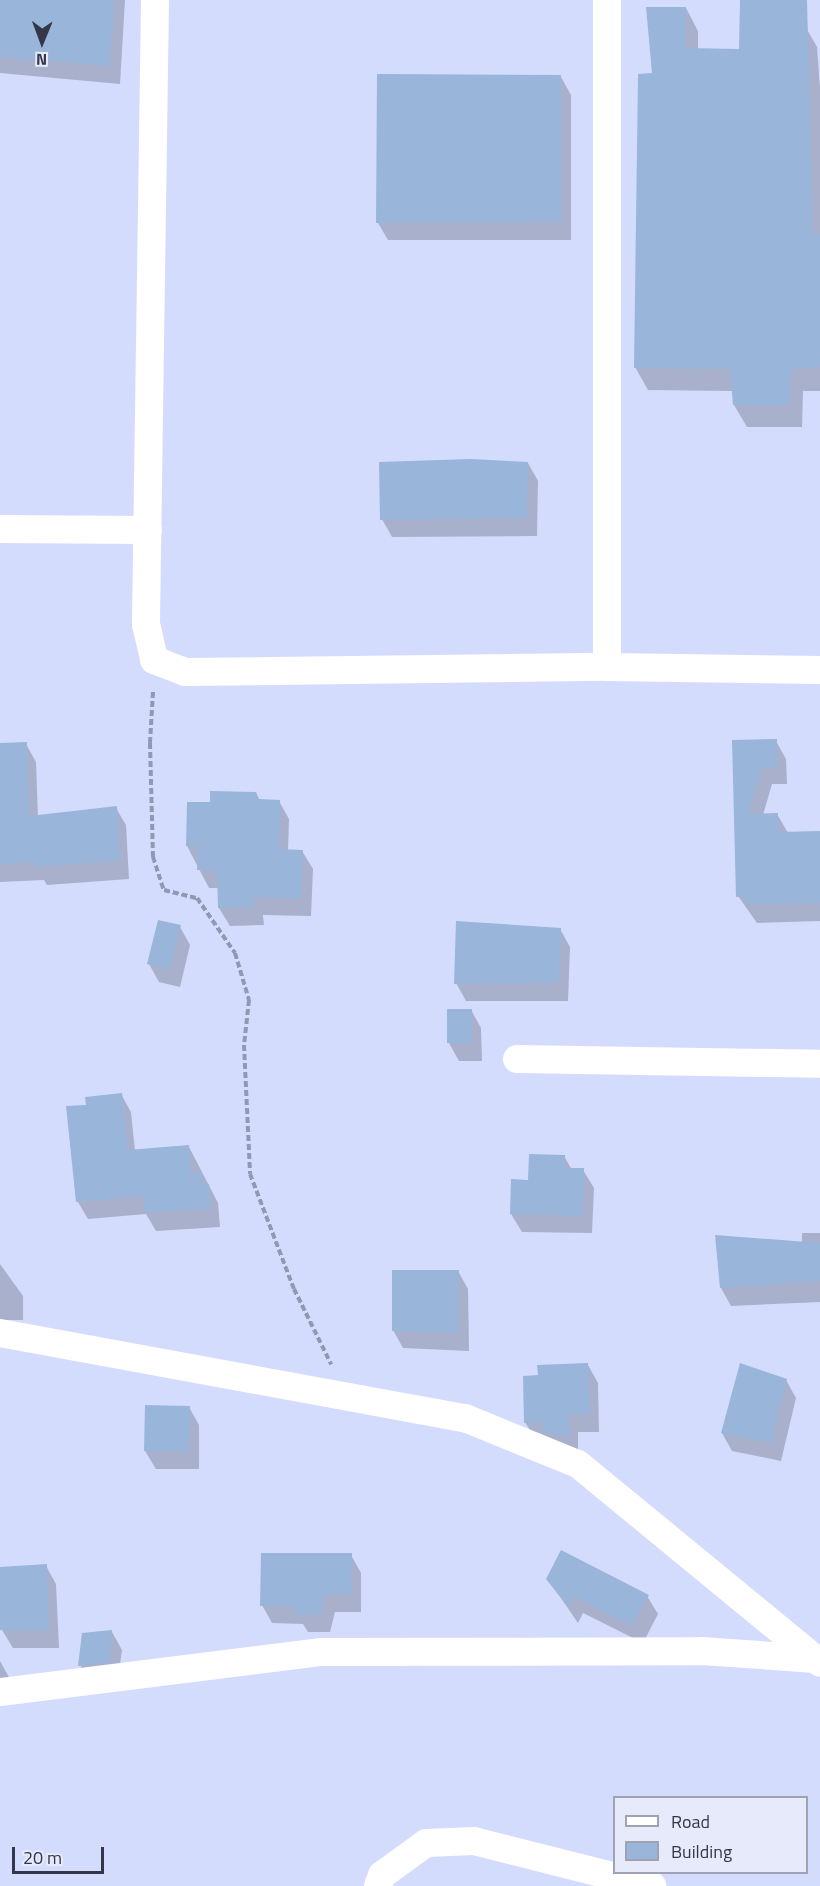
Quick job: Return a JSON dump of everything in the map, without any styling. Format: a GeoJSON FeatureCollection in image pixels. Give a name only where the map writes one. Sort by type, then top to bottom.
{"type":"FeatureCollection","features":[{"type":"Feature","properties":{"kind":"street"},"geometry":{"type":"LineString","coordinates":[[156,0],[146,624],[154,660],[185,672],[607,667],[820,670]]}},
{"type":"Feature","properties":{"kind":"street"},"geometry":{"type":"LineString","coordinates":[[607,0],[607,667]]}},
{"type":"Feature","properties":{"kind":"street"},"geometry":{"type":"LineString","coordinates":[[0,529],[148,530]]}},
{"type":"Feature","properties":{"kind":"street"},"geometry":{"type":"LineString","coordinates":[[517,1059],[820,1064]]}},
{"type":"Feature","properties":{"kind":"street"},"geometry":{"type":"LineString","coordinates":[[0,1333],[465,1418],[578,1464],[818,1661]]}},
{"type":"Feature","properties":{"kind":"street"},"geometry":{"type":"LineString","coordinates":[[0,1692],[320,1652],[702,1651],[818,1661]]}},
{"type":"Feature","properties":{"kind":"street"},"geometry":{"type":"LineString","coordinates":[[378,1886],[382,1875],[426,1843],[474,1841],[642,1884]]}},
{"type":"Feature","properties":{"kind":"path"},"geometry":{"type":"LineString","coordinates":[[154,660],[150,743],[153,857],[164,890],[197,898],[235,953],[249,1000],[244,1046],[250,1174],[294,1289],[347,1397]]}},
{"type":"Feature","properties":{"kind":"building"},"geometry":{"type":"Polygon","coordinates":[[[0,0],[114,0],[110,66],[0,57],[0,0]]]}},
{"type":"Feature","properties":{"kind":"building"},"geometry":{"type":"Polygon","coordinates":[[[740,0],[807,0],[813,234],[820,234],[820,367],[791,369],[790,405],[733,405],[730,369],[634,368],[638,74],[652,73],[646,7],[686,7],[685,48],[739,49],[740,0]]]}},
{"type":"Feature","properties":{"kind":"building"},"geometry":{"type":"Polygon","coordinates":[[[377,74],[561,75],[561,222],[376,223],[377,74]]]}},
{"type":"Feature","properties":{"kind":"building"},"geometry":{"type":"Polygon","coordinates":[[[470,459],[528,462],[527,518],[380,520],[379,462],[470,459]]]}},
{"type":"Feature","properties":{"kind":"building"},"geometry":{"type":"Polygon","coordinates":[[[777,739],[777,767],[762,767],[748,814],[778,813],[778,832],[820,831],[820,903],[745,905],[745,896],[736,897],[732,740],[777,739]]]}},
{"type":"Feature","properties":{"kind":"building"},"geometry":{"type":"Polygon","coordinates":[[[27,742],[29,816],[117,806],[120,861],[35,867],[35,862],[0,864],[0,743],[27,742]]]}},
{"type":"Feature","properties":{"kind":"building"},"geometry":{"type":"Polygon","coordinates":[[[210,791],[256,792],[259,799],[280,800],[279,849],[303,850],[301,899],[254,897],[254,907],[218,908],[217,871],[197,870],[198,846],[186,846],[187,802],[210,802],[210,791]]]}},
{"type":"Feature","properties":{"kind":"building"},"geometry":{"type":"Polygon","coordinates":[[[158,920],[181,925],[170,970],[147,964],[158,920]]]}},
{"type":"Feature","properties":{"kind":"building"},"geometry":{"type":"Polygon","coordinates":[[[456,921],[561,928],[559,983],[454,984],[456,921]]]}},
{"type":"Feature","properties":{"kind":"building"},"geometry":{"type":"Polygon","coordinates":[[[447,1009],[472,1009],[472,1043],[447,1043],[447,1009]]]}},
{"type":"Feature","properties":{"kind":"building"},"geometry":{"type":"Polygon","coordinates":[[[122,1093],[128,1150],[189,1145],[191,1173],[202,1172],[203,1184],[209,1184],[211,1209],[144,1213],[143,1196],[76,1202],[66,1106],[86,1105],[85,1097],[122,1093]]]}},
{"type":"Feature","properties":{"kind":"building"},"geometry":{"type":"Polygon","coordinates":[[[529,1154],[565,1155],[565,1168],[584,1168],[583,1216],[510,1214],[511,1179],[528,1180],[529,1154]]]}},
{"type":"Feature","properties":{"kind":"building"},"geometry":{"type":"Polygon","coordinates":[[[715,1235],[820,1243],[820,1281],[720,1288],[715,1235]]]}},
{"type":"Feature","properties":{"kind":"building"},"geometry":{"type":"Polygon","coordinates":[[[392,1270],[459,1270],[459,1333],[392,1331],[392,1270]]]}},
{"type":"Feature","properties":{"kind":"building"},"geometry":{"type":"Polygon","coordinates":[[[588,1363],[590,1414],[569,1414],[569,1437],[542,1431],[542,1423],[524,1423],[523,1376],[538,1375],[537,1365],[588,1363]]]}},
{"type":"Feature","properties":{"kind":"building"},"geometry":{"type":"Polygon","coordinates":[[[740,1363],[787,1379],[771,1443],[721,1433],[740,1363]]]}},
{"type":"Feature","properties":{"kind":"building"},"geometry":{"type":"Polygon","coordinates":[[[145,1405],[190,1406],[189,1452],[144,1451],[145,1405]]]}},
{"type":"Feature","properties":{"kind":"building"},"geometry":{"type":"Polygon","coordinates":[[[561,1550],[649,1595],[632,1626],[573,1596],[568,1607],[546,1579],[561,1550]]]}},
{"type":"Feature","properties":{"kind":"building"},"geometry":{"type":"Polygon","coordinates":[[[261,1553],[352,1553],[351,1594],[325,1594],[321,1615],[296,1615],[293,1606],[260,1606],[261,1553]]]}},
{"type":"Feature","properties":{"kind":"building"},"geometry":{"type":"Polygon","coordinates":[[[47,1564],[49,1631],[0,1630],[0,1567],[47,1564]]]}},
{"type":"Feature","properties":{"kind":"building"},"geometry":{"type":"Polygon","coordinates":[[[112,1630],[109,1662],[78,1666],[82,1633],[112,1630]]]}}]}
